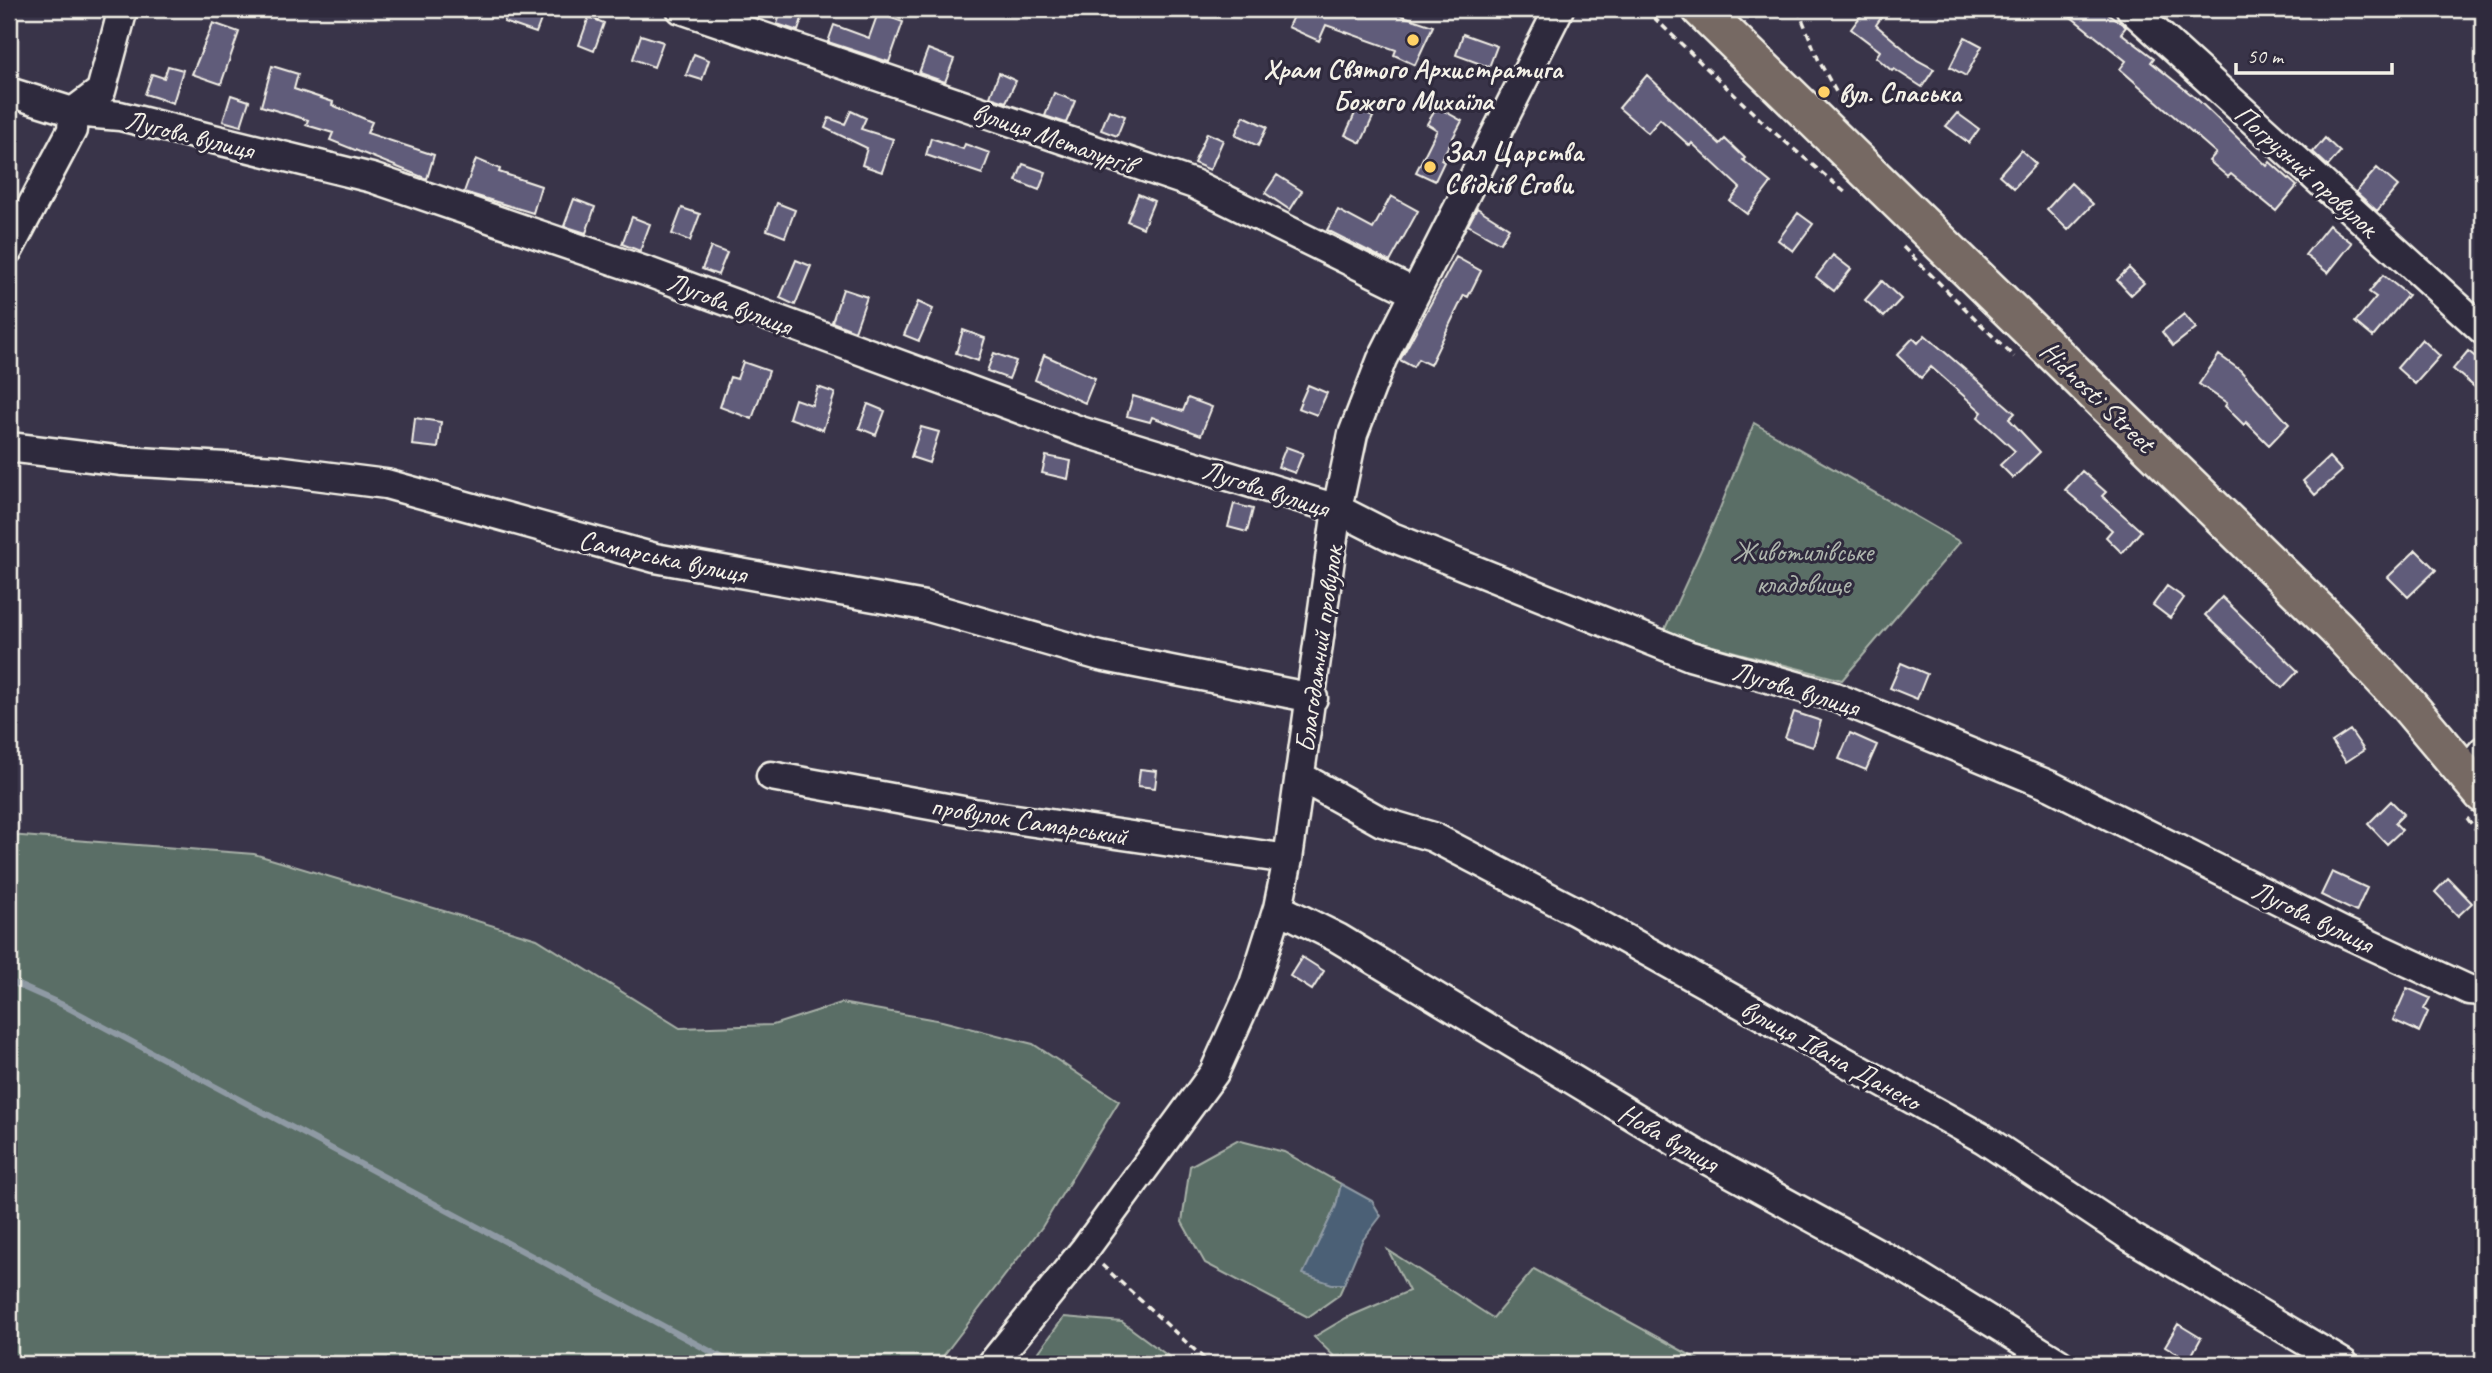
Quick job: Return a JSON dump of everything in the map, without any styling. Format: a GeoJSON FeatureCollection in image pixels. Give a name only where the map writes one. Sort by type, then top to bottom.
{"type":"FeatureCollection","features":[{"type":"Feature","properties":{"kind":"main road","name":"Hidnosti Street"},"geometry":{"type":"LineString","coordinates":[[1701,9],[2336,628],[2478,773]]}},
{"type":"Feature","properties":{"kind":"street"},"geometry":{"type":"LineString","coordinates":[[9,249],[72,130],[73,112],[101,91],[123,9]]}},
{"type":"Feature","properties":{"kind":"street","name":"вулиця Металургів"},"geometry":{"type":"LineString","coordinates":[[681,9],[1194,184],[1415,293]]}},
{"type":"Feature","properties":{"kind":"street","name":"Благодатний провулок"},"geometry":{"type":"LineString","coordinates":[[992,1364],[1085,1249],[1214,1073],[1254,984],[1278,908],[1289,859],[1337,509],[1353,434],[1382,359],[1559,9]]}},
{"type":"Feature","properties":{"kind":"street","name":"Погрузний провулок"},"geometry":{"type":"LineString","coordinates":[[2132,9],[2483,330]]}},
{"type":"Feature","properties":{"kind":"street","name":"Лугова вулиця"},"geometry":{"type":"LineString","coordinates":[[9,92],[73,112],[120,116],[372,178],[648,272],[1080,431],[1337,509],[1392,537],[1690,656],[1835,697],[2051,786],[2343,932],[2469,990],[2483,991]]}},
{"type":"Feature","properties":{"kind":"street","name":"Самарська вулиця"},"geometry":{"type":"LineString","coordinates":[[9,447],[123,461],[276,470],[386,484],[655,558],[925,606],[1100,656],[1313,698]]}},
{"type":"Feature","properties":{"kind":"street","name":"провулок Самарський"},"geometry":{"type":"LineString","coordinates":[[771,776],[975,813],[1289,859]]}},
{"type":"Feature","properties":{"kind":"street","name":"вулиця Івана Данеко"},"geometry":{"type":"LineString","coordinates":[[1301,777],[1382,822],[1433,837],[1575,911],[1984,1139],[2131,1237],[2344,1364]]}},
{"type":"Feature","properties":{"kind":"street","name":"Нова вулиця"},"geometry":{"type":"LineString","coordinates":[[1278,908],[1338,938],[1692,1152],[1903,1267],[2060,1364]]}},
{"type":"Feature","properties":{"kind":"path"},"geometry":{"type":"LineString","coordinates":[[1798,9],[1819,61],[1845,104],[1839,145]]}},
{"type":"Feature","properties":{"kind":"path"},"geometry":{"type":"LineString","coordinates":[[1085,1249],[1210,1364]]}},
{"type":"Feature","properties":{"kind":"green space","name":"Животилівське кладовище"},"geometry":{"type":"Polygon","coordinates":[[[1754,423],[1960,542],[1842,680],[1663,633],[1718,513],[1754,423]]]}},
{"type":"Feature","properties":{"kind":"green space"},"geometry":{"type":"Polygon","coordinates":[[[9,835],[254,854],[537,939],[680,1028],[773,1025],[841,1003],[942,1021],[1033,1044],[1119,1101],[1042,1227],[937,1364],[9,1364],[9,835]]]}},
{"type":"Feature","properties":{"kind":"green space"},"geometry":{"type":"Polygon","coordinates":[[[1237,1140],[1284,1152],[1341,1184],[1336,1206],[1304,1274],[1344,1284],[1339,1295],[1308,1317],[1205,1263],[1182,1222],[1190,1166],[1237,1140]]]}},
{"type":"Feature","properties":{"kind":"green space"},"geometry":{"type":"Polygon","coordinates":[[[1388,1250],[1493,1318],[1534,1269],[1706,1364],[1342,1364],[1314,1337],[1346,1318],[1409,1291],[1388,1250]]]}},
{"type":"Feature","properties":{"kind":"green space"},"geometry":{"type":"Polygon","coordinates":[[[1064,1317],[1122,1322],[1179,1364],[1030,1364],[1064,1317]]]}},
{"type":"Feature","properties":{"kind":"water"},"geometry":{"type":"Polygon","coordinates":[[[1341,1184],[1372,1201],[1381,1216],[1362,1241],[1344,1284],[1332,1284],[1303,1274],[1336,1206],[1341,1184]]]}},
{"type":"Feature","properties":{"kind":"building"},"geometry":{"type":"Polygon","coordinates":[[[508,9],[545,9],[536,33],[504,22],[508,9]]]}},
{"type":"Feature","properties":{"kind":"building"},"geometry":{"type":"Polygon","coordinates":[[[782,9],[805,9],[798,31],[777,24],[782,9]]]}},
{"type":"Feature","properties":{"kind":"building"},"geometry":{"type":"Polygon","coordinates":[[[1287,9],[1383,9],[1433,26],[1415,65],[1394,55],[1396,50],[1326,25],[1319,41],[1288,27],[1294,14],[1287,9]]]}},
{"type":"Feature","properties":{"kind":"building"},"geometry":{"type":"Polygon","coordinates":[[[1866,9],[1875,9],[1883,15],[1876,25],[1917,60],[1934,69],[1922,87],[1894,69],[1892,71],[1876,57],[1880,51],[1851,29],[1866,9]]]}},
{"type":"Feature","properties":{"kind":"building"},"geometry":{"type":"Polygon","coordinates":[[[2061,9],[2102,9],[2126,27],[2121,33],[2154,58],[2151,62],[2198,100],[2267,166],[2270,162],[2297,186],[2276,211],[2231,174],[2228,177],[2209,161],[2216,153],[2120,69],[2126,61],[2061,9]]]}},
{"type":"Feature","properties":{"kind":"building"},"geometry":{"type":"Polygon","coordinates":[[[878,13],[903,22],[889,62],[828,42],[834,25],[869,38],[878,13]]]}},
{"type":"Feature","properties":{"kind":"building"},"geometry":{"type":"Polygon","coordinates":[[[589,17],[604,23],[594,51],[579,45],[589,17]]]}},
{"type":"Feature","properties":{"kind":"building"},"geometry":{"type":"Polygon","coordinates":[[[213,23],[239,32],[221,84],[192,74],[213,23]]]}},
{"type":"Feature","properties":{"kind":"building"},"geometry":{"type":"Polygon","coordinates":[[[1463,34],[1497,46],[1489,67],[1456,55],[1463,34]]]}},
{"type":"Feature","properties":{"kind":"building"},"geometry":{"type":"Polygon","coordinates":[[[641,35],[663,42],[654,67],[633,59],[641,35]]]}},
{"type":"Feature","properties":{"kind":"building"},"geometry":{"type":"Polygon","coordinates":[[[1965,37],[1982,46],[1966,76],[1950,67],[1965,37]]]}},
{"type":"Feature","properties":{"kind":"building"},"geometry":{"type":"Polygon","coordinates":[[[928,49],[954,59],[945,82],[919,73],[928,49]]]}},
{"type":"Feature","properties":{"kind":"building"},"geometry":{"type":"Polygon","coordinates":[[[694,54],[709,60],[702,80],[686,75],[694,54]]]}},
{"type":"Feature","properties":{"kind":"building"},"geometry":{"type":"Polygon","coordinates":[[[168,66],[183,70],[173,103],[145,94],[152,74],[164,78],[168,66]]]}},
{"type":"Feature","properties":{"kind":"building"},"geometry":{"type":"Polygon","coordinates":[[[272,66],[298,74],[294,89],[333,102],[332,105],[372,122],[367,133],[434,155],[427,179],[330,140],[333,133],[306,125],[308,120],[261,106],[272,66]]]}},
{"type":"Feature","properties":{"kind":"building"},"geometry":{"type":"Polygon","coordinates":[[[999,73],[1016,81],[1006,102],[990,97],[999,73]]]}},
{"type":"Feature","properties":{"kind":"building"},"geometry":{"type":"Polygon","coordinates":[[[1647,75],[1720,144],[1725,139],[1745,158],[1743,160],[1771,183],[1747,214],[1730,201],[1740,188],[1692,143],[1690,146],[1660,119],[1648,133],[1619,108],[1647,75]]]}},
{"type":"Feature","properties":{"kind":"building"},"geometry":{"type":"Polygon","coordinates":[[[1054,93],[1075,101],[1066,123],[1045,116],[1054,93]]]}},
{"type":"Feature","properties":{"kind":"building"},"geometry":{"type":"Polygon","coordinates":[[[231,95],[249,101],[241,126],[223,121],[231,95]]]}},
{"type":"Feature","properties":{"kind":"building"},"geometry":{"type":"Polygon","coordinates":[[[1437,107],[1462,121],[1441,160],[1444,162],[1435,181],[1416,172],[1437,130],[1427,124],[1437,107]]]}},
{"type":"Feature","properties":{"kind":"building"},"geometry":{"type":"Polygon","coordinates":[[[1357,109],[1373,117],[1361,143],[1345,135],[1357,109]]]}},
{"type":"Feature","properties":{"kind":"building"},"geometry":{"type":"Polygon","coordinates":[[[1109,110],[1125,116],[1117,136],[1101,130],[1109,110]]]}},
{"type":"Feature","properties":{"kind":"building"},"geometry":{"type":"Polygon","coordinates":[[[851,111],[866,118],[861,129],[893,139],[882,172],[862,165],[867,148],[825,128],[829,118],[845,124],[851,111]]]}},
{"type":"Feature","properties":{"kind":"building"},"geometry":{"type":"Polygon","coordinates":[[[1957,113],[1979,129],[1969,143],[1946,126],[1957,113]]]}},
{"type":"Feature","properties":{"kind":"building"},"geometry":{"type":"Polygon","coordinates":[[[1244,116],[1267,127],[1258,146],[1235,135],[1244,116]]]}},
{"type":"Feature","properties":{"kind":"building"},"geometry":{"type":"Polygon","coordinates":[[[1207,133],[1223,140],[1210,170],[1194,163],[1207,133]]]}},
{"type":"Feature","properties":{"kind":"building"},"geometry":{"type":"Polygon","coordinates":[[[931,138],[963,149],[965,144],[990,153],[982,174],[926,155],[931,138]]]}},
{"type":"Feature","properties":{"kind":"building"},"geometry":{"type":"Polygon","coordinates":[[[2325,138],[2340,152],[2328,166],[2313,152],[2325,138]]]}},
{"type":"Feature","properties":{"kind":"building"},"geometry":{"type":"Polygon","coordinates":[[[2021,150],[2036,164],[2014,188],[1999,175],[2021,150]]]}},
{"type":"Feature","properties":{"kind":"building"},"geometry":{"type":"Polygon","coordinates":[[[476,159],[500,169],[499,172],[541,186],[533,213],[464,192],[476,159]]]}},
{"type":"Feature","properties":{"kind":"building"},"geometry":{"type":"Polygon","coordinates":[[[1023,164],[1046,172],[1039,190],[1016,181],[1023,164]]]}},
{"type":"Feature","properties":{"kind":"building"},"geometry":{"type":"Polygon","coordinates":[[[2377,168],[2398,186],[2377,211],[2356,192],[2377,168]]]}},
{"type":"Feature","properties":{"kind":"building"},"geometry":{"type":"Polygon","coordinates":[[[1277,175],[1302,191],[1290,210],[1265,193],[1277,175]]]}},
{"type":"Feature","properties":{"kind":"building"},"geometry":{"type":"Polygon","coordinates":[[[2071,183],[2093,204],[2068,230],[2047,209],[2071,183]]]}},
{"type":"Feature","properties":{"kind":"building"},"geometry":{"type":"Polygon","coordinates":[[[1138,194],[1154,201],[1143,228],[1127,221],[1138,194]]]}},
{"type":"Feature","properties":{"kind":"building"},"geometry":{"type":"Polygon","coordinates":[[[1391,196],[1418,211],[1390,262],[1327,230],[1338,210],[1373,229],[1391,196]]]}},
{"type":"Feature","properties":{"kind":"building"},"geometry":{"type":"Polygon","coordinates":[[[574,199],[595,207],[586,233],[564,226],[574,199]]]}},
{"type":"Feature","properties":{"kind":"building"},"geometry":{"type":"Polygon","coordinates":[[[777,203],[795,210],[785,237],[767,230],[777,203]]]}},
{"type":"Feature","properties":{"kind":"building"},"geometry":{"type":"Polygon","coordinates":[[[682,208],[700,214],[690,241],[672,234],[682,208]]]}},
{"type":"Feature","properties":{"kind":"building"},"geometry":{"type":"Polygon","coordinates":[[[1477,208],[1509,228],[1500,243],[1468,225],[1477,208]]]}},
{"type":"Feature","properties":{"kind":"building"},"geometry":{"type":"Polygon","coordinates":[[[1798,213],[1813,224],[1793,251],[1778,240],[1798,213]]]}},
{"type":"Feature","properties":{"kind":"building"},"geometry":{"type":"Polygon","coordinates":[[[632,217],[650,224],[640,251],[622,244],[632,217]]]}},
{"type":"Feature","properties":{"kind":"building"},"geometry":{"type":"Polygon","coordinates":[[[2329,225],[2352,243],[2328,273],[2305,255],[2329,225]]]}},
{"type":"Feature","properties":{"kind":"building"},"geometry":{"type":"Polygon","coordinates":[[[711,247],[727,253],[718,275],[702,269],[711,247]]]}},
{"type":"Feature","properties":{"kind":"building"},"geometry":{"type":"Polygon","coordinates":[[[1833,255],[1851,269],[1834,291],[1816,277],[1833,255]]]}},
{"type":"Feature","properties":{"kind":"building"},"geometry":{"type":"Polygon","coordinates":[[[1456,257],[1481,271],[1468,297],[1464,295],[1430,365],[1418,359],[1413,367],[1400,360],[1456,257]]]}},
{"type":"Feature","properties":{"kind":"building"},"geometry":{"type":"Polygon","coordinates":[[[796,260],[811,266],[795,305],[780,298],[796,260]]]}},
{"type":"Feature","properties":{"kind":"building"},"geometry":{"type":"Polygon","coordinates":[[[2129,268],[2144,283],[2131,295],[2117,280],[2129,268]]]}},
{"type":"Feature","properties":{"kind":"building"},"geometry":{"type":"Polygon","coordinates":[[[2383,275],[2408,295],[2373,337],[2355,322],[2376,297],[2369,292],[2383,275]]]}},
{"type":"Feature","properties":{"kind":"building"},"geometry":{"type":"Polygon","coordinates":[[[1882,281],[1901,299],[1884,317],[1865,300],[1882,281]]]}},
{"type":"Feature","properties":{"kind":"building"},"geometry":{"type":"Polygon","coordinates":[[[843,289],[867,297],[855,331],[832,322],[843,289]]]}},
{"type":"Feature","properties":{"kind":"building"},"geometry":{"type":"Polygon","coordinates":[[[918,302],[933,309],[919,341],[904,335],[918,302]]]}},
{"type":"Feature","properties":{"kind":"building"},"geometry":{"type":"Polygon","coordinates":[[[2184,314],[2196,328],[2173,346],[2162,332],[2184,314]]]}},
{"type":"Feature","properties":{"kind":"building"},"geometry":{"type":"Polygon","coordinates":[[[963,330],[985,338],[978,361],[956,353],[963,330]]]}},
{"type":"Feature","properties":{"kind":"building"},"geometry":{"type":"Polygon","coordinates":[[[1925,335],[2015,413],[2009,419],[2040,452],[2013,478],[2000,465],[2015,451],[1978,417],[1982,412],[1931,367],[1921,378],[1897,355],[1913,338],[1918,343],[1925,335]]]}},
{"type":"Feature","properties":{"kind":"building"},"geometry":{"type":"Polygon","coordinates":[[[2422,339],[2440,356],[2415,384],[2397,368],[2422,339]]]}},
{"type":"Feature","properties":{"kind":"building"},"geometry":{"type":"Polygon","coordinates":[[[2468,351],[2483,363],[2483,394],[2453,369],[2468,351]]]}},
{"type":"Feature","properties":{"kind":"building"},"geometry":{"type":"Polygon","coordinates":[[[994,353],[1016,361],[1009,379],[987,371],[994,353]]]}},
{"type":"Feature","properties":{"kind":"building"},"geometry":{"type":"Polygon","coordinates":[[[1044,355],[1095,378],[1085,403],[1035,380],[1044,355]]]}},
{"type":"Feature","properties":{"kind":"building"},"geometry":{"type":"Polygon","coordinates":[[[2219,355],[2240,370],[2289,424],[2269,445],[2225,406],[2227,403],[2199,384],[2219,355]]]}},
{"type":"Feature","properties":{"kind":"building"},"geometry":{"type":"Polygon","coordinates":[[[743,362],[769,371],[752,419],[720,407],[730,377],[737,379],[743,362]]]}},
{"type":"Feature","properties":{"kind":"building"},"geometry":{"type":"Polygon","coordinates":[[[1308,385],[1327,393],[1317,415],[1298,408],[1308,385]]]}},
{"type":"Feature","properties":{"kind":"building"},"geometry":{"type":"Polygon","coordinates":[[[818,387],[835,393],[823,430],[789,418],[795,399],[812,405],[818,387]]]}},
{"type":"Feature","properties":{"kind":"building"},"geometry":{"type":"Polygon","coordinates":[[[1133,396],[1183,411],[1188,398],[1212,407],[1201,435],[1152,417],[1150,422],[1127,416],[1133,396]]]}},
{"type":"Feature","properties":{"kind":"building"},"geometry":{"type":"Polygon","coordinates":[[[868,404],[885,411],[876,435],[859,428],[868,404]]]}},
{"type":"Feature","properties":{"kind":"building"},"geometry":{"type":"Polygon","coordinates":[[[415,418],[441,422],[438,448],[412,445],[415,418]]]}},
{"type":"Feature","properties":{"kind":"building"},"geometry":{"type":"Polygon","coordinates":[[[921,427],[939,432],[929,463],[911,457],[921,427]]]}},
{"type":"Feature","properties":{"kind":"building"},"geometry":{"type":"Polygon","coordinates":[[[1286,447],[1303,453],[1295,473],[1278,467],[1286,447]]]}},
{"type":"Feature","properties":{"kind":"building"},"geometry":{"type":"Polygon","coordinates":[[[1046,456],[1071,461],[1068,479],[1042,473],[1046,456]]]}},
{"type":"Feature","properties":{"kind":"building"},"geometry":{"type":"Polygon","coordinates":[[[2329,457],[2342,471],[2315,495],[2303,481],[2329,457]]]}},
{"type":"Feature","properties":{"kind":"building"},"geometry":{"type":"Polygon","coordinates":[[[2082,471],[2106,492],[2102,496],[2141,531],[2122,553],[2106,537],[2112,530],[2065,490],[2082,471]]]}},
{"type":"Feature","properties":{"kind":"building"},"geometry":{"type":"Polygon","coordinates":[[[1234,504],[1253,509],[1247,532],[1228,527],[1234,504]]]}},
{"type":"Feature","properties":{"kind":"building"},"geometry":{"type":"Polygon","coordinates":[[[2416,550],[2436,570],[2408,597],[2388,577],[2416,550]]]}},
{"type":"Feature","properties":{"kind":"building"},"geometry":{"type":"Polygon","coordinates":[[[2167,586],[2184,598],[2170,618],[2153,605],[2167,586]]]}},
{"type":"Feature","properties":{"kind":"building"},"geometry":{"type":"Polygon","coordinates":[[[2222,597],[2298,671],[2282,688],[2205,615],[2222,597]]]}},
{"type":"Feature","properties":{"kind":"building"},"geometry":{"type":"Polygon","coordinates":[[[1901,663],[1927,674],[1917,699],[1890,688],[1901,663]]]}},
{"type":"Feature","properties":{"kind":"building"},"geometry":{"type":"Polygon","coordinates":[[[1794,712],[1821,721],[1813,747],[1785,738],[1794,712]]]}},
{"type":"Feature","properties":{"kind":"building"},"geometry":{"type":"Polygon","coordinates":[[[2350,730],[2364,750],[2346,762],[2332,742],[2350,730]]]}},
{"type":"Feature","properties":{"kind":"building"},"geometry":{"type":"Polygon","coordinates":[[[1850,733],[1877,745],[1866,770],[1839,759],[1850,733]]]}},
{"type":"Feature","properties":{"kind":"building"},"geometry":{"type":"Polygon","coordinates":[[[1140,769],[1157,771],[1155,788],[1138,786],[1140,769]]]}},
{"type":"Feature","properties":{"kind":"building"},"geometry":{"type":"Polygon","coordinates":[[[2391,801],[2404,814],[2395,823],[2402,830],[2387,844],[2368,824],[2391,801]]]}},
{"type":"Feature","properties":{"kind":"building"},"geometry":{"type":"Polygon","coordinates":[[[2332,872],[2367,888],[2356,912],[2321,895],[2332,872]]]}},
{"type":"Feature","properties":{"kind":"building"},"geometry":{"type":"Polygon","coordinates":[[[2448,878],[2472,903],[2458,916],[2435,892],[2448,878]]]}},
{"type":"Feature","properties":{"kind":"building"},"geometry":{"type":"Polygon","coordinates":[[[1302,957],[1324,971],[1312,990],[1290,976],[1302,957]]]}},
{"type":"Feature","properties":{"kind":"building"},"geometry":{"type":"Polygon","coordinates":[[[2407,988],[2430,998],[2424,1009],[2428,1012],[2419,1032],[2393,1020],[2407,988]]]}},
{"type":"Feature","properties":{"kind":"building"},"geometry":{"type":"Polygon","coordinates":[[[2178,1324],[2201,1338],[2189,1360],[2165,1346],[2178,1324]]]}},
{"type":"Feature","properties":{"kind":"waterway"},"geometry":{"type":"LineString","coordinates":[[9,981],[63,1005],[734,1364]]}},
{"type":"Feature","properties":{"kind":"place","name":"Храм Святого Архистратига Божого Михаїла"},"geometry":{"type":"Point","coordinates":[1413,40]}},
{"type":"Feature","properties":{"kind":"place","name":"вул. Спаська"},"geometry":{"type":"Point","coordinates":[1824,92]}},
{"type":"Feature","properties":{"kind":"place","name":"Зал Царства Свідків Єгови"},"geometry":{"type":"Point","coordinates":[1430,167]}}]}
